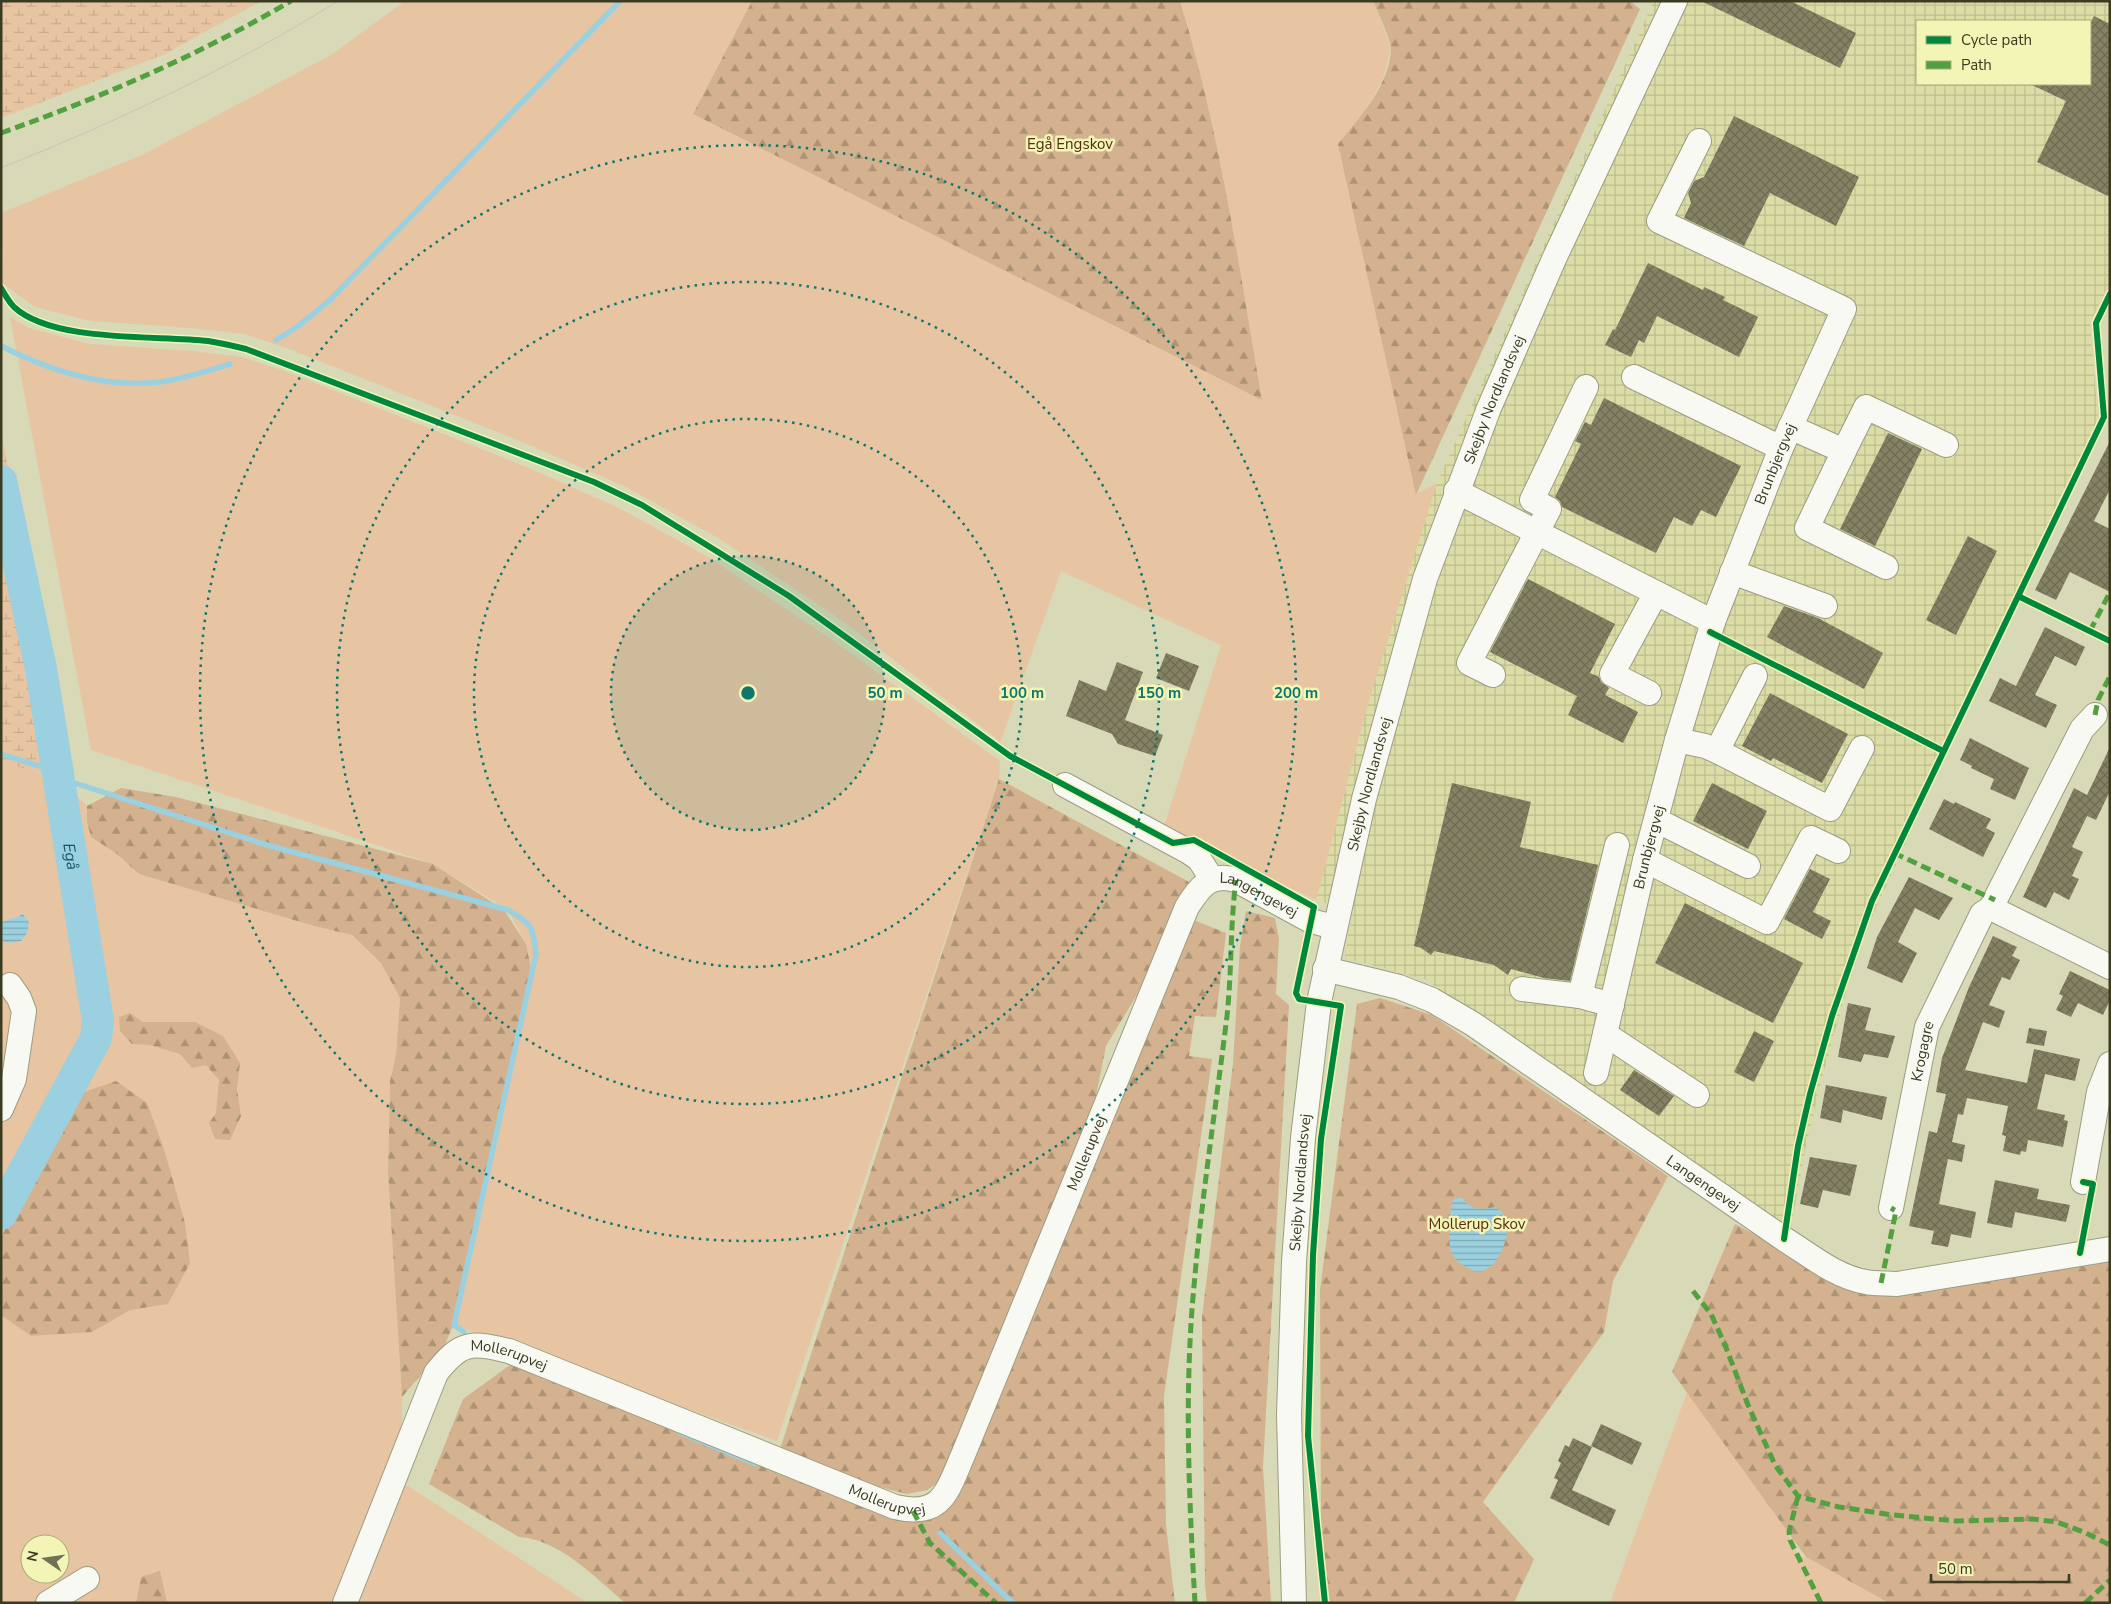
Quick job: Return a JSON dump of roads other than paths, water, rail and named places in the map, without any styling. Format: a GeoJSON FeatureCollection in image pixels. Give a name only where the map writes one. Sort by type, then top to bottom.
{"type":"FeatureCollection","features":[{"type":"Feature","properties":{"kind":"street","name":"Skejby Nordlandsvej"},"geometry":{"type":"LineString","coordinates":[[1294,1603],[1289,1415],[1294,1262],[1303,1138],[1313,1045],[1326,969],[1364,799],[1425,580],[1456,491],[1489,408],[1554,259],[1672,9]]}},
{"type":"Feature","properties":{"kind":"street","name":"Brunbjergvej"},"geometry":{"type":"LineString","coordinates":[[1596,1073],[1645,860],[1677,740],[1713,622],[1786,437],[1844,309],[1659,221],[1698,141]]}},
{"type":"Feature","properties":{"kind":"street"},"geometry":{"type":"LineString","coordinates":[[1634,377],[1786,437],[1844,451]]}},
{"type":"Feature","properties":{"kind":"street"},"geometry":{"type":"LineString","coordinates":[[1494,675],[1469,663],[1549,509],[1532,500],[1586,387]]}},
{"type":"Feature","properties":{"kind":"street"},"geometry":{"type":"LineString","coordinates":[[1886,567],[1807,528],[1844,451],[1866,408],[1946,445]]}},
{"type":"Feature","properties":{"kind":"street"},"geometry":{"type":"LineString","coordinates":[[1456,491],[1713,622]]}},
{"type":"Feature","properties":{"kind":"street"},"geometry":{"type":"LineString","coordinates":[[1732,572],[1825,606]]}},
{"type":"Feature","properties":{"kind":"street"},"geometry":{"type":"LineString","coordinates":[[1648,693],[1612,674],[1656,593]]}},
{"type":"Feature","properties":{"kind":"street"},"geometry":{"type":"LineString","coordinates":[[1717,751],[1755,676]]}},
{"type":"Feature","properties":{"kind":"street","name":"Krogagre"},"geometry":{"type":"LineString","coordinates":[[1892,1208],[1927,1027],[1982,914],[1991,908],[2082,729],[2095,715]]}},
{"type":"Feature","properties":{"kind":"street"},"geometry":{"type":"LineString","coordinates":[[1677,740],[1706,746],[1830,808],[1862,748]]}},
{"type":"Feature","properties":{"kind":"street"},"geometry":{"type":"LineString","coordinates":[[1065,785],[1189,852],[1199,859],[1212,879]]}},
{"type":"Feature","properties":{"kind":"street"},"geometry":{"type":"LineString","coordinates":[[1656,820],[1748,866]]}},
{"type":"Feature","properties":{"kind":"street"},"geometry":{"type":"LineString","coordinates":[[1645,860],[1767,922],[1811,838],[1838,852]]}},
{"type":"Feature","properties":{"kind":"street"},"geometry":{"type":"LineString","coordinates":[[1580,996],[1617,845]]}},
{"type":"Feature","properties":{"kind":"street","name":"Langengevej"},"geometry":{"type":"LineString","coordinates":[[1212,879],[1226,877],[1236,880],[1311,921],[1334,927]]}},
{"type":"Feature","properties":{"kind":"street","name":"Mollerupvej"},"geometry":{"type":"LineString","coordinates":[[345,1603],[436,1373],[448,1358],[464,1346],[487,1345],[509,1351],[895,1507],[913,1511],[933,1506],[948,1491],[964,1455],[1187,907],[1199,888],[1212,879]]}},
{"type":"Feature","properties":{"kind":"street"},"geometry":{"type":"LineString","coordinates":[[1991,908],[2110,967]]}},
{"type":"Feature","properties":{"kind":"street","name":"Langengevej"},"geometry":{"type":"LineString","coordinates":[[1326,969],[1399,987],[1432,1000],[1472,1024],[1784,1238],[1829,1268],[1846,1276],[1864,1282],[1896,1284],[2110,1249]]}},
{"type":"Feature","properties":{"kind":"street"},"geometry":{"type":"LineString","coordinates":[[1,1109],[14,1079],[24,1011],[20,998],[10,985]]}},
{"type":"Feature","properties":{"kind":"street"},"geometry":{"type":"LineString","coordinates":[[1522,989],[1580,996],[1612,1005]]}},
{"type":"Feature","properties":{"kind":"street"},"geometry":{"type":"LineString","coordinates":[[1605,1034],[1697,1095]]}},
{"type":"Feature","properties":{"kind":"street"},"geometry":{"type":"LineString","coordinates":[[2083,1182],[2099,1092],[2110,1064]]}},
{"type":"Feature","properties":{"kind":"street"},"geometry":{"type":"LineString","coordinates":[[48,1603],[88,1579]]}},
{"type":"Feature","properties":{"kind":"water"},"geometry":{"type":"Polygon","coordinates":[[[22,913],[29,922],[27,933],[21,941],[10,943],[1,941],[1,922],[20,916],[22,913]]]}},
{"type":"Feature","properties":{"kind":"water"},"geometry":{"type":"Polygon","coordinates":[[[1462,1198],[1469,1205],[1477,1208],[1495,1207],[1501,1212],[1506,1221],[1507,1233],[1503,1249],[1494,1263],[1482,1271],[1474,1271],[1463,1265],[1455,1258],[1451,1250],[1449,1232],[1451,1212],[1453,1200],[1462,1198]]]}},
{"type":"Feature","properties":{"kind":"waterway"},"geometry":{"type":"LineString","coordinates":[[276,340],[297,327],[329,301],[620,1]]}},
{"type":"Feature","properties":{"kind":"waterway"},"geometry":{"type":"LineString","coordinates":[[1,346],[58,370],[78,376],[118,383],[168,381],[230,364]]}},
{"type":"Feature","properties":{"kind":"waterway","name":"Egå"},"geometry":{"type":"LineString","coordinates":[[1,481],[41,669],[98,1021],[96,1038],[1,1214]]}},
{"type":"Feature","properties":{"kind":"waterway"},"geometry":{"type":"LineString","coordinates":[[1,534],[11,527]]}},
{"type":"Feature","properties":{"kind":"waterway"},"geometry":{"type":"LineString","coordinates":[[1,754],[58,772]]}},
{"type":"Feature","properties":{"kind":"waterway"},"geometry":{"type":"LineString","coordinates":[[59,778],[267,845],[508,910],[530,927],[534,938],[536,954],[454,1325],[464,1332]]}},
{"type":"Feature","properties":{"kind":"waterway"},"geometry":{"type":"LineString","coordinates":[[679,1432],[756,1464]]}},
{"type":"Feature","properties":{"kind":"waterway"},"geometry":{"type":"LineString","coordinates":[[940,1533],[1013,1603]]}},
{"type":"Feature","properties":{"kind":"tram line"},"geometry":{"type":"LineString","coordinates":[[1,168],[88,132],[173,92],[257,49],[338,1]]}},
{"type":"Feature","properties":{"kind":"park label","name":"Egå Engskov"},"geometry":{"type":"Point","coordinates":[1070,144]}},
{"type":"Feature","properties":{"kind":"park label","name":"Mollerup Skov"},"geometry":{"type":"Point","coordinates":[1477,1224]}}]}
